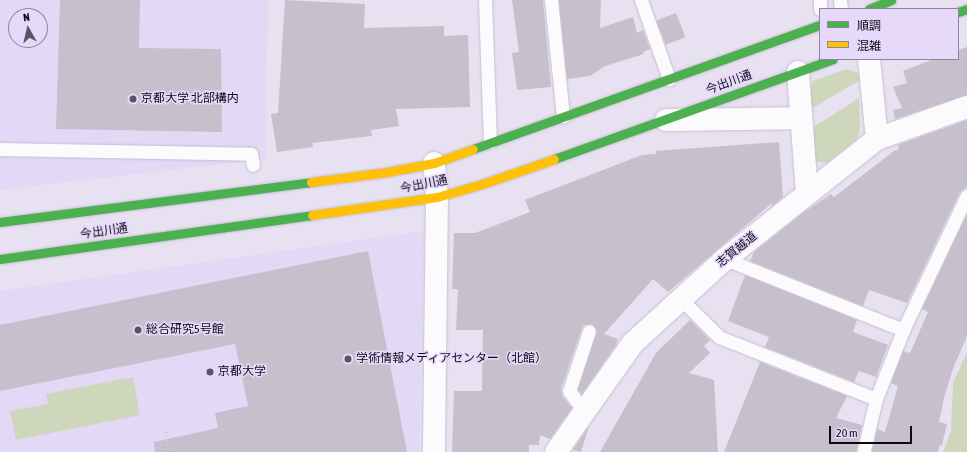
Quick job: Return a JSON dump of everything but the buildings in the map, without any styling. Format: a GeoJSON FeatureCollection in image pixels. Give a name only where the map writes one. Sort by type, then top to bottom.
{"type":"FeatureCollection","features":[{"type":"Feature","properties":{"kind":"main road"},"geometry":{"type":"LineString","coordinates":[[871,8],[891,0]]}},
{"type":"Feature","properties":{"kind":"main road","name":"今出川通"},"geometry":{"type":"LineString","coordinates":[[0,222],[379,173],[434,163],[819,26]]}},
{"type":"Feature","properties":{"kind":"main road","name":"今出川通"},"geometry":{"type":"LineString","coordinates":[[0,259],[437,196],[482,184],[830,60]]}},
{"type":"Feature","properties":{"kind":"street"},"geometry":{"type":"LineString","coordinates":[[869,60],[877,139]]}},
{"type":"Feature","properties":{"kind":"street"},"geometry":{"type":"LineString","coordinates":[[798,72],[807,194]]}},
{"type":"Feature","properties":{"kind":"street","name":"志賀越道"},"geometry":{"type":"LineString","coordinates":[[556,452],[633,343],[725,260],[877,139],[967,107]]}},
{"type":"Feature","properties":{"kind":"street"},"geometry":{"type":"LineString","coordinates":[[663,120],[801,118]]}},
{"type":"Feature","properties":{"kind":"street"},"geometry":{"type":"LineString","coordinates":[[434,163],[437,196],[434,452]]}},
{"type":"Feature","properties":{"kind":"lane"},"geometry":{"type":"LineString","coordinates":[[485,0],[490,142]]}},
{"type":"Feature","properties":{"kind":"lane"},"geometry":{"type":"LineString","coordinates":[[551,0],[563,116]]}},
{"type":"Feature","properties":{"kind":"lane"},"geometry":{"type":"LineString","coordinates":[[641,0],[669,79]]}},
{"type":"Feature","properties":{"kind":"lane"},"geometry":{"type":"LineString","coordinates":[[0,148],[251,154],[253,165]]}},
{"type":"Feature","properties":{"kind":"lane"},"geometry":{"type":"LineString","coordinates":[[864,450],[876,399],[903,330],[967,196]]}},
{"type":"Feature","properties":{"kind":"lane"},"geometry":{"type":"LineString","coordinates":[[725,260],[903,330]]}},
{"type":"Feature","properties":{"kind":"lane"},"geometry":{"type":"LineString","coordinates":[[681,299],[719,337],[876,399]]}},
{"type":"Feature","properties":{"kind":"lane"},"geometry":{"type":"LineString","coordinates":[[585,412],[569,391],[588,330]]}},
{"type":"Feature","properties":{"kind":"path"},"geometry":{"type":"LineString","coordinates":[[165,428],[170,452]]}},
{"type":"Feature","properties":{"kind":"shaded area","name":"京都大学 北部構内"},"geometry":{"type":"Polygon","coordinates":[[[0,0],[268,0],[265,159],[0,190],[0,0]]]}},
{"type":"Feature","properties":{"kind":"shaded area","name":"京都大学"},"geometry":{"type":"Polygon","coordinates":[[[424,231],[419,452],[0,452],[0,291],[424,231]]]}},
{"type":"Feature","properties":{"kind":"green space"},"geometry":{"type":"Polygon","coordinates":[[[846,69],[856,72],[859,75],[860,80],[811,109],[810,91],[813,81],[846,69]]]}},
{"type":"Feature","properties":{"kind":"green space"},"geometry":{"type":"Polygon","coordinates":[[[859,98],[860,127],[858,138],[827,163],[817,162],[814,160],[812,128],[859,98]]]}},
{"type":"Feature","properties":{"kind":"green space"},"geometry":{"type":"Polygon","coordinates":[[[967,353],[967,452],[943,452],[951,431],[953,382],[967,353]]]}},
{"type":"Feature","properties":{"kind":"green space"},"geometry":{"type":"Polygon","coordinates":[[[133,377],[140,415],[16,440],[10,411],[48,404],[46,394],[133,377]]]}},
{"type":"Feature","properties":{"kind":"traffic: fast"},"geometry":{"type":"LineString","coordinates":[[871,8],[891,0]]}},
{"type":"Feature","properties":{"kind":"traffic: fast"},"geometry":{"type":"LineString","coordinates":[[959,12],[967,9]]}},
{"type":"Feature","properties":{"kind":"traffic: fast"},"geometry":{"type":"LineString","coordinates":[[473,149],[819,25]]}},
{"type":"Feature","properties":{"kind":"traffic: fast"},"geometry":{"type":"LineString","coordinates":[[554,159],[830,60]]}},
{"type":"Feature","properties":{"kind":"traffic: fast"},"geometry":{"type":"LineString","coordinates":[[0,222],[311,182]]}},
{"type":"Feature","properties":{"kind":"traffic: fast"},"geometry":{"type":"LineString","coordinates":[[0,259],[312,215]]}},
{"type":"Feature","properties":{"kind":"traffic: slow"},"geometry":{"type":"LineString","coordinates":[[311,182],[387,172],[434,163],[473,149]]}},
{"type":"Feature","properties":{"kind":"traffic: slow"},"geometry":{"type":"LineString","coordinates":[[312,215],[437,197],[482,184],[554,159]]}},
{"type":"Feature","properties":{"kind":"place","name":"京都大学 北部構内"},"geometry":{"type":"Point","coordinates":[133,99]}},
{"type":"Feature","properties":{"kind":"place","name":"総合研究5号館"},"geometry":{"type":"Point","coordinates":[138,330]}},
{"type":"Feature","properties":{"kind":"place","name":"学術情報メディアセンター（北館）"},"geometry":{"type":"Point","coordinates":[348,359]}},
{"type":"Feature","properties":{"kind":"place","name":"京都大学"},"geometry":{"type":"Point","coordinates":[210,372]}}]}
